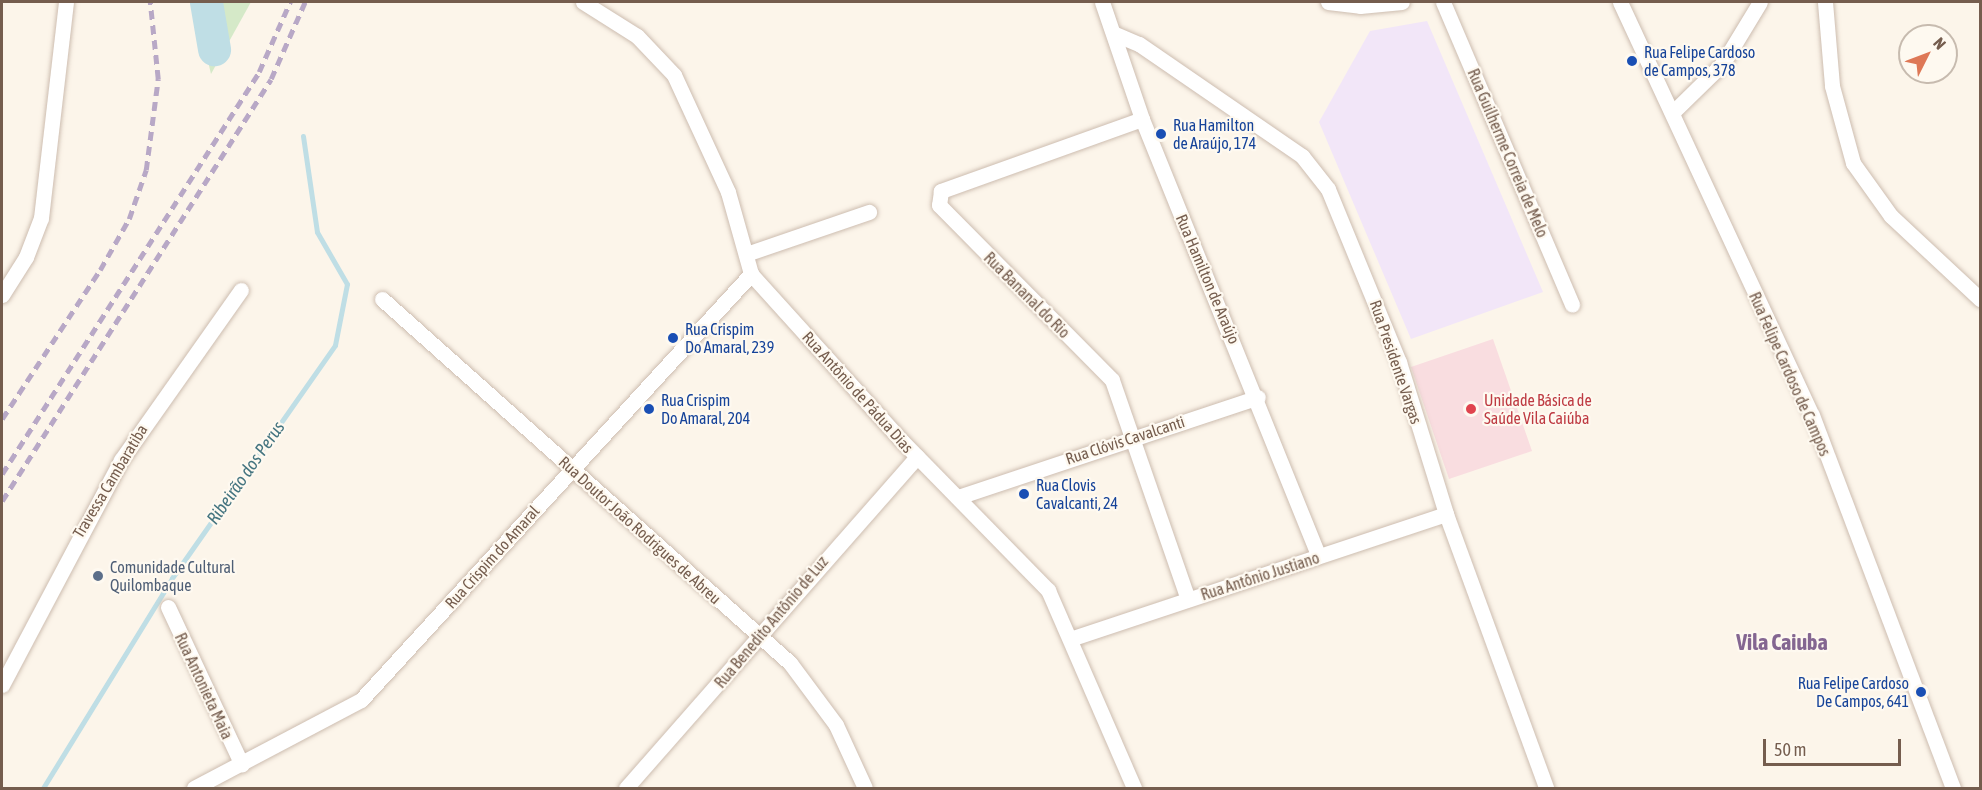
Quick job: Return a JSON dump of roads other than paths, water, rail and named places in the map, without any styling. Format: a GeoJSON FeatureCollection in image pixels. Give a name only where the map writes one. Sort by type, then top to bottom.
{"type":"FeatureCollection","features":[{"type":"Feature","properties":{"kind":"street"},"geometry":{"type":"LineString","coordinates":[[2,295],[26,257],[41,218],[66,2]]}},
{"type":"Feature","properties":{"kind":"street"},"geometry":{"type":"LineString","coordinates":[[583,2],[637,36],[674,75],[700,125],[749,253],[751,274]]}},
{"type":"Feature","properties":{"kind":"street","name":"Rua Hamilton de Araújo"},"geometry":{"type":"LineString","coordinates":[[1102,2],[1115,34],[1142,119],[1258,397],[1320,556]]}},
{"type":"Feature","properties":{"kind":"street"},"geometry":{"type":"LineString","coordinates":[[1328,2],[1360,6],[1402,2]]}},
{"type":"Feature","properties":{"kind":"street","name":"Rua Guilherme Correia de Melo"},"geometry":{"type":"LineString","coordinates":[[1443,2],[1572,305]]}},
{"type":"Feature","properties":{"kind":"street","name":"Rua Felipe Cardoso de Campos"},"geometry":{"type":"LineString","coordinates":[[1620,2],[1674,112],[1812,415],[1953,789]]}},
{"type":"Feature","properties":{"kind":"street"},"geometry":{"type":"LineString","coordinates":[[1674,112],[1726,58],[1760,2]]}},
{"type":"Feature","properties":{"kind":"street"},"geometry":{"type":"LineString","coordinates":[[1825,2],[1832,86],[1852,163],[1881,205],[1980,299]]}},
{"type":"Feature","properties":{"kind":"street","name":"Rua Presidente Vargas"},"geometry":{"type":"LineString","coordinates":[[1115,34],[1222,99],[1302,156],[1321,177],[1343,218],[1399,362],[1446,514],[1546,789]]}},
{"type":"Feature","properties":{"kind":"street","name":"Rua Bananal do Rio"},"geometry":{"type":"LineString","coordinates":[[1142,119],[941,191],[939,205],[1106,372],[1135,436],[1188,599]]}},
{"type":"Feature","properties":{"kind":"street"},"geometry":{"type":"LineString","coordinates":[[749,253],[869,212]]}},
{"type":"Feature","properties":{"kind":"street","name":"Rua Antônio de Pádua Dias"},"geometry":{"type":"LineString","coordinates":[[751,274],[917,457],[1039,578],[1074,638],[1134,789]]}},
{"type":"Feature","properties":{"kind":"street","name":"Rua Crispim do Amaral"},"geometry":{"type":"LineString","coordinates":[[194,789],[361,700],[751,274]]}},
{"type":"Feature","properties":{"kind":"street","name":"Travessa Cambaratiba"},"geometry":{"type":"LineString","coordinates":[[2,685],[121,460],[241,290]]}},
{"type":"Feature","properties":{"kind":"street","name":"Rua Doutor João Rodrigues de Abreu"},"geometry":{"type":"LineString","coordinates":[[382,299],[760,635],[816,696],[865,789]]}},
{"type":"Feature","properties":{"kind":"street","name":"Rua Clóvis Cavalcanti"},"geometry":{"type":"LineString","coordinates":[[958,497],[1135,436],[1258,397]]}},
{"type":"Feature","properties":{"kind":"street","name":"Rua Benedito Antônio de Luz"},"geometry":{"type":"LineString","coordinates":[[626,789],[917,457]]}},
{"type":"Feature","properties":{"kind":"street","name":"Rua Antônio Justiano"},"geometry":{"type":"LineString","coordinates":[[1074,638],[1446,514]]}},
{"type":"Feature","properties":{"kind":"street","name":"Rua Antonieta Maia"},"geometry":{"type":"LineString","coordinates":[[168,607],[242,765]]}},
{"type":"Feature","properties":{"kind":"waterway","name":"Ribeirão dos Perus"},"geometry":{"type":"LineString","coordinates":[[206,2],[214,49]]}},
{"type":"Feature","properties":{"kind":"waterway","name":"Ribeirão dos Perus"},"geometry":{"type":"LineString","coordinates":[[43,788],[172,578],[335,345],[347,284],[317,232],[303,136]]}},
{"type":"Feature","properties":{"kind":"railway"},"geometry":{"type":"LineString","coordinates":[[2,419],[100,270],[129,219],[146,170],[158,79],[150,2]]}},
{"type":"Feature","properties":{"kind":"railway"},"geometry":{"type":"LineString","coordinates":[[2,474],[259,72],[290,2]]}},
{"type":"Feature","properties":{"kind":"railway"},"geometry":{"type":"LineString","coordinates":[[2,501],[271,79],[305,2]]}},
{"type":"Feature","properties":{"kind":"place","name":"Rua Felipe Cardoso de Campos, 378"},"geometry":{"type":"Point","coordinates":[1632,61]}},
{"type":"Feature","properties":{"kind":"place","name":"Rua Hamilton de Araújo, 174"},"geometry":{"type":"Point","coordinates":[1161,134]}},
{"type":"Feature","properties":{"kind":"place","name":"Rua Crispim Do Amaral, 239"},"geometry":{"type":"Point","coordinates":[673,338]}},
{"type":"Feature","properties":{"kind":"place","name":"Rua Crispim Do Amaral, 204"},"geometry":{"type":"Point","coordinates":[649,409]}},
{"type":"Feature","properties":{"kind":"place","name":"Unidade Básica de Saúde Vila Caiúba"},"geometry":{"type":"Point","coordinates":[1471,409]}},
{"type":"Feature","properties":{"kind":"place","name":"Rua Clovis Cavalcanti, 24"},"geometry":{"type":"Point","coordinates":[1024,494]}},
{"type":"Feature","properties":{"kind":"place","name":"Comunidade Cultural Quilombaque"},"geometry":{"type":"Point","coordinates":[98,576]}},
{"type":"Feature","properties":{"kind":"place","name":"Rua Felipe Cardoso De Campos, 641"},"geometry":{"type":"Point","coordinates":[1921,692]}},
{"type":"Feature","properties":{"kind":"district","name":"Vila Caiuba"},"geometry":{"type":"Point","coordinates":[1782,643]}}]}
